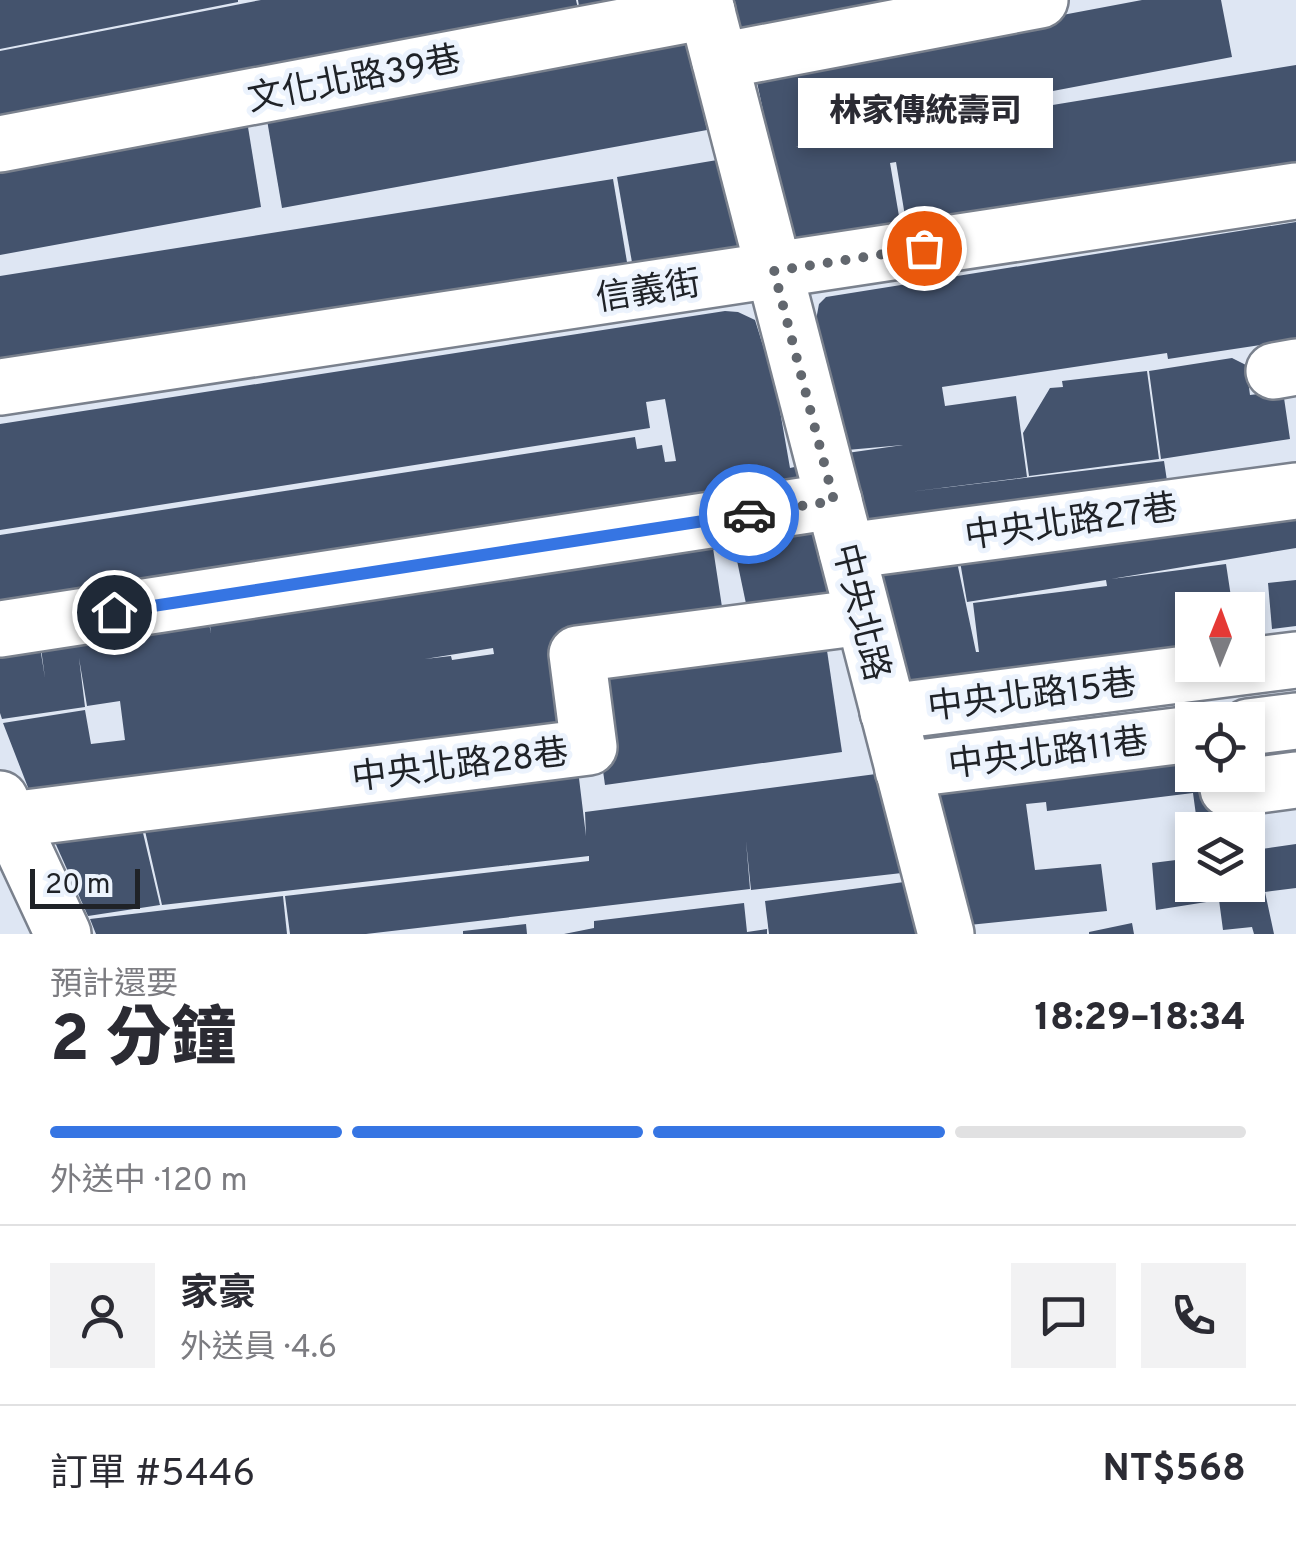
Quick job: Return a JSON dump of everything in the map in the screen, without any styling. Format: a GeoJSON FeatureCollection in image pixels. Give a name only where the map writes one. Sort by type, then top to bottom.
{"type":"FeatureCollection","features":[{"type":"Feature","properties":{"kind":"street","name":"文化北路39巷"},"geometry":{"type":"LineString","coordinates":[[0,144],[711,24],[1040,0]]}},
{"type":"Feature","properties":{"kind":"street","name":"中央北路"},"geometry":{"type":"LineString","coordinates":[[711,24],[946,934]]}},
{"type":"Feature","properties":{"kind":"street","name":"信義街"},"geometry":{"type":"LineString","coordinates":[[0,387],[1296,191]]}},
{"type":"Feature","properties":{"kind":"street","name":"中央北路27巷"},"geometry":{"type":"LineString","coordinates":[[0,629],[840,526],[1296,490]]}},
{"type":"Feature","properties":{"kind":"street","name":"中央北路28巷"},"geometry":{"type":"LineString","coordinates":[[5,810],[589,747],[577,654],[864,616]]}},
{"type":"Feature","properties":{"kind":"street","name":"中央北路15巷"},"geometry":{"type":"LineString","coordinates":[[888,712],[1296,660]]}},
{"type":"Feature","properties":{"kind":"street"},"geometry":{"type":"LineString","coordinates":[[1265,725],[1296,721]]}},
{"type":"Feature","properties":{"kind":"street","name":"中央北路11巷"},"geometry":{"type":"LineString","coordinates":[[903,770],[1175,736]]}},
{"type":"Feature","properties":{"kind":"street"},"geometry":{"type":"LineString","coordinates":[[1265,784],[1296,780]]}},
{"type":"Feature","properties":{"kind":"street"},"geometry":{"type":"LineString","coordinates":[[5,810],[37,915]]}},
{"type":"Feature","properties":{"kind":"building"},"geometry":{"type":"Polygon","coordinates":[[[0,0],[238,0],[238,2],[0,49],[0,0]]]}},
{"type":"Feature","properties":{"kind":"building"},"geometry":{"type":"Polygon","coordinates":[[[261,0],[576,0],[579,13],[0,127],[0,51],[261,0]]]}},
{"type":"Feature","properties":{"kind":"building"},"geometry":{"type":"Polygon","coordinates":[[[578,0],[660,0],[581,18],[578,0]]]}},
{"type":"Feature","properties":{"kind":"building"},"geometry":{"type":"Polygon","coordinates":[[[734,0],[929,0],[742,39],[734,0]]]}},
{"type":"Feature","properties":{"kind":"building"},"geometry":{"type":"Polygon","coordinates":[[[1142,0],[1221,0],[1232,57],[832,133],[833,139],[796,147],[1296,65],[1296,164],[906,222],[896,162],[890,163],[900,222],[791,241],[755,73],[1142,0]]]}},
{"type":"Feature","properties":{"kind":"building"},"geometry":{"type":"Polygon","coordinates":[[[686,37],[707,130],[282,208],[266,114],[686,37]]]}},
{"type":"Feature","properties":{"kind":"building"},"geometry":{"type":"Polygon","coordinates":[[[247,121],[261,207],[0,255],[0,165],[247,121]]]}},
{"type":"Feature","properties":{"kind":"building"},"geometry":{"type":"Polygon","coordinates":[[[723,159],[739,249],[633,268],[617,177],[723,159]]]}},
{"type":"Feature","properties":{"kind":"building"},"geometry":{"type":"Polygon","coordinates":[[[613,179],[628,268],[0,366],[0,276],[613,179]]]}},
{"type":"Feature","properties":{"kind":"building"},"geometry":{"type":"Polygon","coordinates":[[[1296,222],[1296,355],[1282,357],[1280,342],[1168,359],[1167,353],[942,387],[945,406],[1016,396],[1027,477],[909,492],[1164,461],[1169,494],[869,545],[847,453],[903,445],[847,450],[816,320],[819,304],[826,297],[1296,222]]]}},
{"type":"Feature","properties":{"kind":"building"},"geometry":{"type":"Polygon","coordinates":[[[725,311],[755,320],[764,349],[769,348],[790,468],[799,466],[803,489],[0,613],[0,535],[635,437],[637,449],[662,445],[665,462],[676,461],[665,399],[646,402],[650,428],[0,530],[0,424],[725,311]]]}},
{"type":"Feature","properties":{"kind":"building"},"geometry":{"type":"Polygon","coordinates":[[[1232,358],[1246,365],[1250,395],[1283,391],[1290,439],[1161,459],[1149,371],[1232,358]]]}},
{"type":"Feature","properties":{"kind":"building"},"geometry":{"type":"Polygon","coordinates":[[[1147,371],[1159,459],[1029,476],[1023,433],[1050,388],[1063,387],[1062,381],[1147,371]]]}},
{"type":"Feature","properties":{"kind":"building"},"geometry":{"type":"Polygon","coordinates":[[[1296,499],[1296,548],[1111,579],[1226,564],[1230,592],[1175,592],[1175,659],[910,682],[875,554],[953,543],[976,652],[973,603],[1107,586],[1106,580],[967,602],[957,544],[1296,499]]]}},
{"type":"Feature","properties":{"kind":"building"},"geometry":{"type":"Polygon","coordinates":[[[811,519],[834,607],[749,618],[731,532],[811,519]]]}},
{"type":"Feature","properties":{"kind":"building"},"geometry":{"type":"Polygon","coordinates":[[[711,535],[724,620],[564,643],[577,735],[36,808],[3,723],[85,710],[91,744],[125,740],[120,701],[87,706],[79,658],[85,707],[2,719],[0,651],[39,641],[45,678],[40,641],[207,615],[211,633],[208,612],[711,535]],[[493,648],[425,659],[451,656],[452,660],[494,654],[493,648]]]}},
{"type":"Feature","properties":{"kind":"building"},"geometry":{"type":"Polygon","coordinates":[[[1296,580],[1296,626],[1272,629],[1268,583],[1296,580]]]}},
{"type":"Feature","properties":{"kind":"building"},"geometry":{"type":"Polygon","coordinates":[[[825,637],[842,752],[605,785],[589,672],[825,637]]]}},
{"type":"Feature","properties":{"kind":"building"},"geometry":{"type":"Polygon","coordinates":[[[1296,724],[1296,774],[1265,778],[1265,729],[1296,724]]]}},
{"type":"Feature","properties":{"kind":"building"},"geometry":{"type":"Polygon","coordinates":[[[1175,739],[1175,792],[1225,792],[1227,812],[1196,812],[1193,793],[1047,811],[1046,802],[1026,804],[1035,870],[1101,864],[1107,911],[969,925],[931,773],[1175,739]]]}},
{"type":"Feature","properties":{"kind":"building"},"geometry":{"type":"Polygon","coordinates":[[[578,770],[586,836],[585,812],[876,774],[902,873],[751,890],[746,841],[750,889],[366,934],[290,934],[285,896],[589,861],[589,856],[162,905],[143,822],[578,770]]]}},
{"type":"Feature","properties":{"kind":"building"},"geometry":{"type":"Polygon","coordinates":[[[139,816],[160,905],[88,916],[49,829],[139,816]]]}},
{"type":"Feature","properties":{"kind":"building"},"geometry":{"type":"Polygon","coordinates":[[[1296,844],[1296,888],[1265,892],[1265,849],[1296,844]]]}},
{"type":"Feature","properties":{"kind":"building"},"geometry":{"type":"Polygon","coordinates":[[[1175,860],[1175,902],[1206,902],[1156,910],[1152,863],[1175,860]]]}},
{"type":"Feature","properties":{"kind":"building"},"geometry":{"type":"Polygon","coordinates":[[[904,882],[917,934],[769,934],[765,901],[904,882]]]}},
{"type":"Feature","properties":{"kind":"building"},"geometry":{"type":"Polygon","coordinates":[[[1265,892],[1274,934],[1254,934],[1252,927],[1223,930],[1219,902],[1265,902],[1265,892]]]}},
{"type":"Feature","properties":{"kind":"building"},"geometry":{"type":"Polygon","coordinates":[[[283,896],[287,934],[96,934],[90,919],[283,896]]]}},
{"type":"Feature","properties":{"kind":"building"},"geometry":{"type":"Polygon","coordinates":[[[744,903],[747,932],[767,929],[767,934],[564,934],[594,928],[594,921],[744,903]]]}},
{"type":"Feature","properties":{"kind":"building"},"geometry":{"type":"Polygon","coordinates":[[[1132,923],[1134,934],[1089,934],[1089,932],[1132,923]]]}},
{"type":"Feature","properties":{"kind":"building"},"geometry":{"type":"Polygon","coordinates":[[[526,924],[527,934],[463,934],[463,931],[526,924]]]}},
{"type":"Feature","properties":{"kind":"way so far"},"geometry":{"type":"LineString","coordinates":[[749,514],[834,501],[774,271],[924,248]]}},
{"type":"Feature","properties":{"kind":"place","name":"林家傳統壽司"},"geometry":{"type":"Point","coordinates":[924,248]}},
{"type":"Feature","properties":{"kind":"route"},"geometry":{"type":"LineString","coordinates":[[114,612],[749,514]]}}]}
